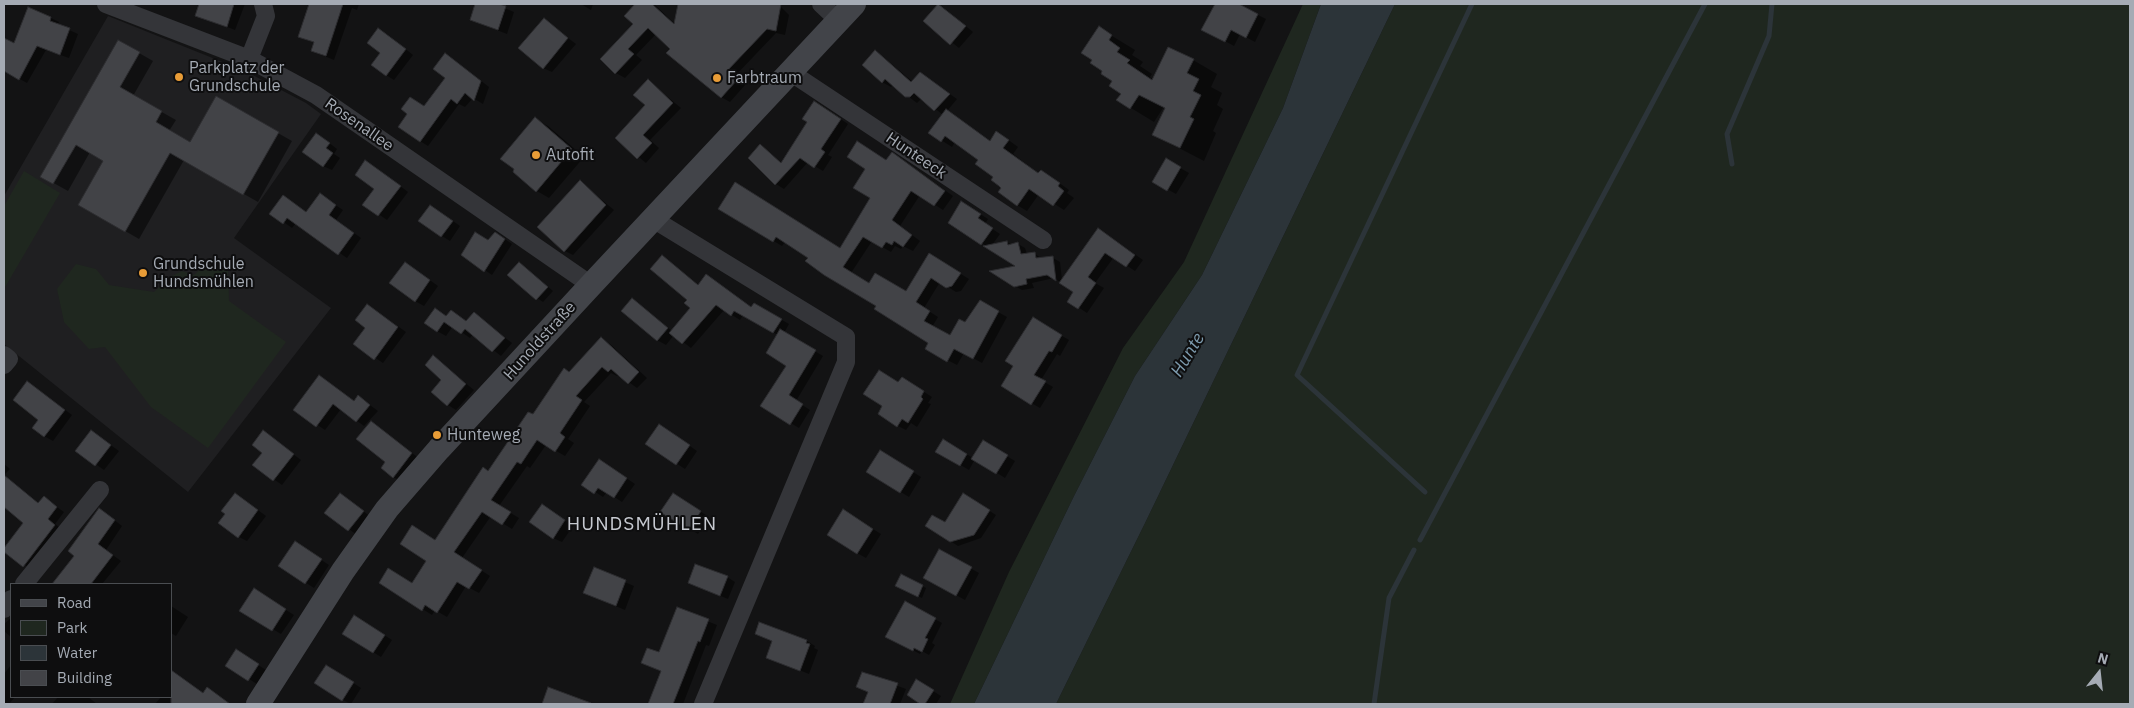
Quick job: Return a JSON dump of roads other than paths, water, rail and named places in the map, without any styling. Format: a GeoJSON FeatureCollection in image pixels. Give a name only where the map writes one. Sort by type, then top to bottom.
{"type":"FeatureCollection","features":[{"type":"Feature","properties":{"kind":"street","name":"Rosenallee"},"geometry":{"type":"LineString","coordinates":[[106,4],[249,59],[316,95],[591,285]]}},
{"type":"Feature","properties":{"kind":"street"},"geometry":{"type":"LineString","coordinates":[[249,59],[266,16],[263,4]]}},
{"type":"Feature","properties":{"kind":"street"},"geometry":{"type":"LineString","coordinates":[[821,4],[846,12]]}},
{"type":"Feature","properties":{"kind":"street","name":"Hunoldstraße"},"geometry":{"type":"LineString","coordinates":[[258,704],[343,571],[387,509],[439,449],[846,12]]}},
{"type":"Feature","properties":{"kind":"street","name":"Hunteeck"},"geometry":{"type":"LineString","coordinates":[[790,72],[1043,240]]}},
{"type":"Feature","properties":{"kind":"street"},"geometry":{"type":"LineString","coordinates":[[653,220],[846,337],[846,362],[703,704]]}},
{"type":"Feature","properties":{"kind":"street"},"geometry":{"type":"LineString","coordinates":[[4,355],[9,359],[4,365]]}},
{"type":"Feature","properties":{"kind":"street"},"geometry":{"type":"LineString","coordinates":[[25,583],[100,490]]}},
{"type":"Feature","properties":{"kind":"water","name":"Hunte"},"geometry":{"type":"Polygon","coordinates":[[[1321,4],[1395,4],[1056,704],[974,704],[1073,498],[1135,376],[1202,275],[1283,108],[1321,4]]]}},
{"type":"Feature","properties":{"kind":"waterway"},"geometry":{"type":"LineString","coordinates":[[1425,492],[1297,375],[1472,4]]}},
{"type":"Feature","properties":{"kind":"waterway"},"geometry":{"type":"LineString","coordinates":[[1420,540],[1705,4]]}},
{"type":"Feature","properties":{"kind":"waterway"},"geometry":{"type":"LineString","coordinates":[[1732,164],[1727,134],[1769,36],[1772,4]]}},
{"type":"Feature","properties":{"kind":"waterway"},"geometry":{"type":"LineString","coordinates":[[1374,704],[1389,598],[1414,550]]}},
{"type":"Feature","properties":{"kind":"place","name":"Parkplatz der Grundschule"},"geometry":{"type":"Point","coordinates":[179,77]}},
{"type":"Feature","properties":{"kind":"place","name":"Farbtraum"},"geometry":{"type":"Point","coordinates":[717,78]}},
{"type":"Feature","properties":{"kind":"place","name":"Autofit"},"geometry":{"type":"Point","coordinates":[536,155]}},
{"type":"Feature","properties":{"kind":"place","name":"Grundschule Hundsmühlen"},"geometry":{"type":"Point","coordinates":[143,273]}},
{"type":"Feature","properties":{"kind":"place","name":"Hunteweg"},"geometry":{"type":"Point","coordinates":[437,435]}},
{"type":"Feature","properties":{"kind":"district","name":"HUNDSMÜHLEN"},"geometry":{"type":"Point","coordinates":[642,525]}}]}
